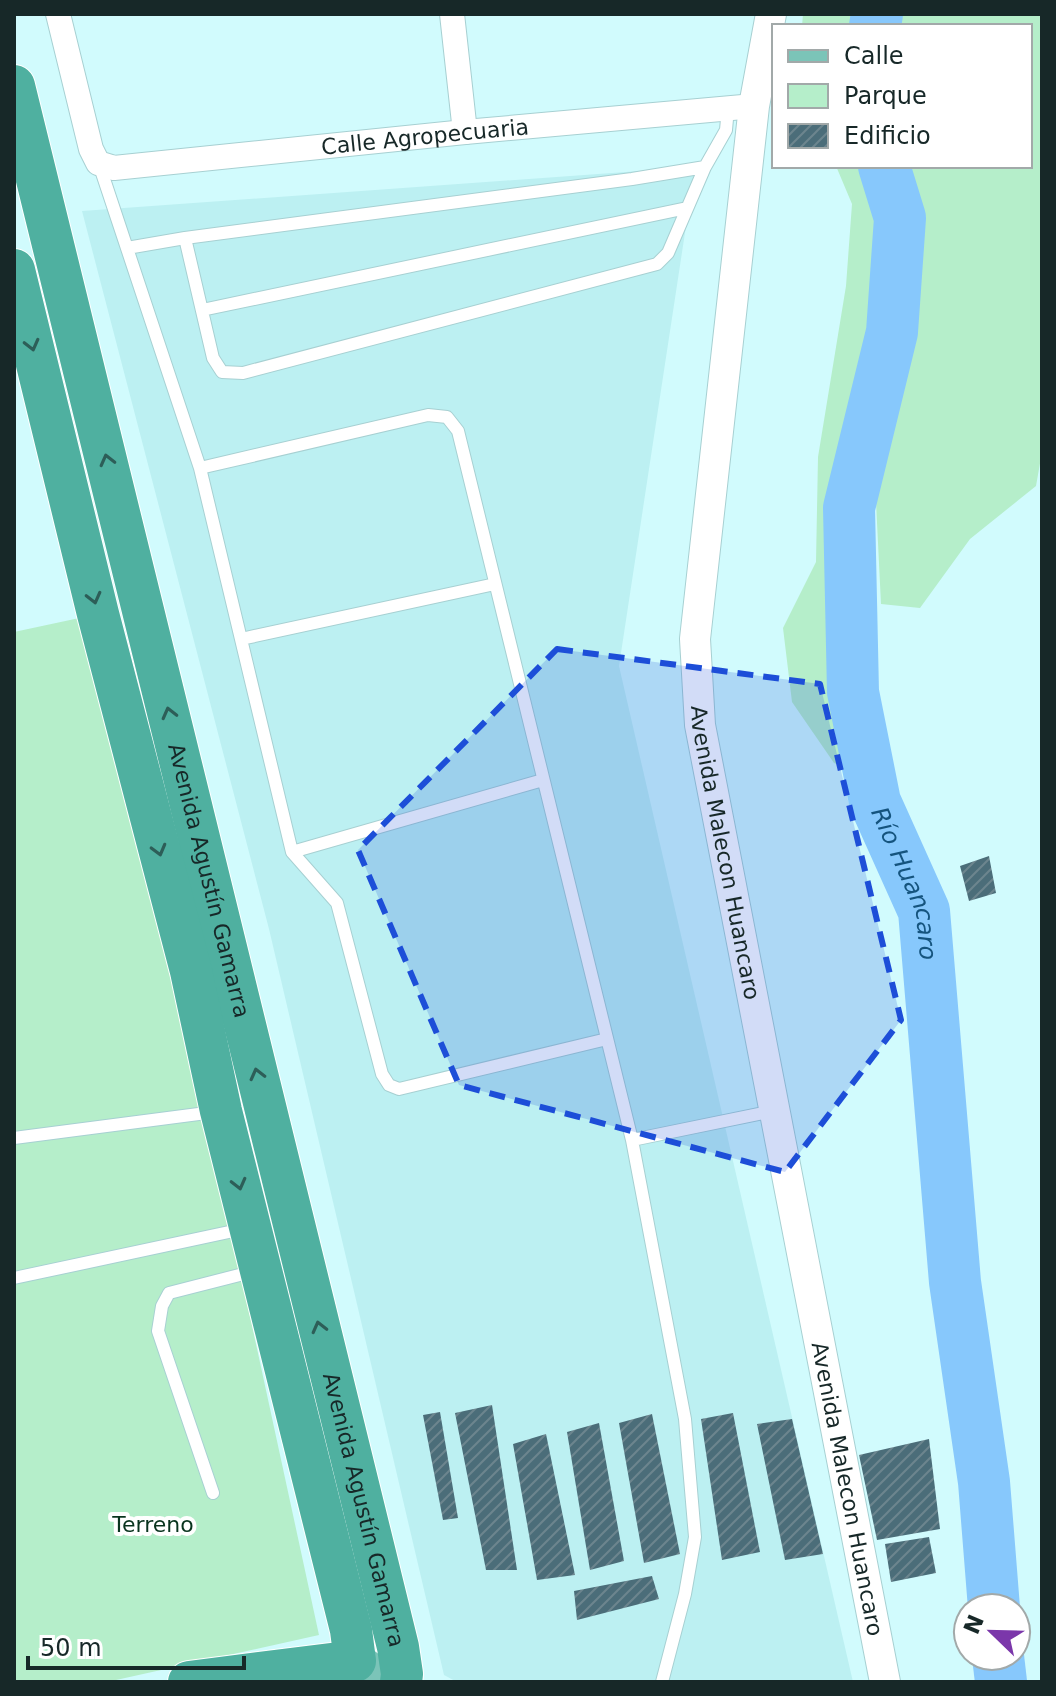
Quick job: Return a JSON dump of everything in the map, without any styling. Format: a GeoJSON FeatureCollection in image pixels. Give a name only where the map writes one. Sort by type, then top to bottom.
{"type":"FeatureCollection","features":[{"type":"Feature","properties":{"kind":"highway","name":"Avenida Agustín Gamarra"},"geometry":{"type":"LineString","coordinates":[[14,86],[210,964],[221,1111],[351,1630],[385,1675]]}},
{"type":"Feature","properties":{"kind":"highway","name":"Avenida Agustín Gamarra"},"geometry":{"type":"LineString","coordinates":[[14,270],[98,614],[210,964],[394,1632],[385,1675]]}},
{"type":"Feature","properties":{"kind":"highway"},"geometry":{"type":"LineString","coordinates":[[189,1682],[385,1675]]}},
{"type":"Feature","properties":{"kind":"street"},"geometry":{"type":"LineString","coordinates":[[58,14],[91,149],[98,163]]}},
{"type":"Feature","properties":{"kind":"street"},"geometry":{"type":"LineString","coordinates":[[452,14],[465,132]]}},
{"type":"Feature","properties":{"kind":"street","name":"Avenida Malecon Huancaro"},"geometry":{"type":"LineString","coordinates":[[771,14],[741,107],[695,639],[700,725],[885,1682]]}},
{"type":"Feature","properties":{"kind":"street","name":"Calle Agropecuaria"},"geometry":{"type":"LineString","coordinates":[[98,163],[114,168],[741,107]]}},
{"type":"Feature","properties":{"kind":"lane"},"geometry":{"type":"LineString","coordinates":[[185,238],[213,358],[222,372],[243,373],[657,264],[668,253],[705,167],[741,107]]}},
{"type":"Feature","properties":{"kind":"lane"},"geometry":{"type":"LineString","coordinates":[[98,163],[200,468],[292,852],[337,903],[382,1074],[389,1085],[399,1089],[607,1039]]}},
{"type":"Feature","properties":{"kind":"lane"},"geometry":{"type":"LineString","coordinates":[[127,248],[705,167]]}},
{"type":"Feature","properties":{"kind":"lane"},"geometry":{"type":"LineString","coordinates":[[202,310],[687,208]]}},
{"type":"Feature","properties":{"kind":"lane"},"geometry":{"type":"LineString","coordinates":[[200,468],[428,415],[447,417],[458,431],[632,1140],[685,1419],[695,1537],[685,1594],[662,1682]]}},
{"type":"Feature","properties":{"kind":"lane"},"geometry":{"type":"LineString","coordinates":[[241,639],[495,584]]}},
{"type":"Feature","properties":{"kind":"lane"},"geometry":{"type":"LineString","coordinates":[[292,852],[543,780]]}},
{"type":"Feature","properties":{"kind":"lane"},"geometry":{"type":"LineString","coordinates":[[14,1138],[221,1111]]}},
{"type":"Feature","properties":{"kind":"lane"},"geometry":{"type":"LineString","coordinates":[[632,1140],[775,1111]]}},
{"type":"Feature","properties":{"kind":"lane"},"geometry":{"type":"LineString","coordinates":[[14,1278],[250,1227]]}},
{"type":"Feature","properties":{"kind":"lane"},"geometry":{"type":"LineString","coordinates":[[213,1493],[158,1331],[162,1306],[169,1293],[261,1269]]}},
{"type":"Feature","properties":{"kind":"highlighted area"},"geometry":{"type":"Polygon","coordinates":[[[557,649],[820,684],[901,1020],[785,1172],[459,1085],[358,850],[557,649]]]}},
{"type":"Feature","properties":{"kind":"shaded area"},"geometry":{"type":"Polygon","coordinates":[[[695,167],[619,666],[853,1682],[457,1682],[444,1675],[269,929],[82,211],[695,167]]]}},
{"type":"Feature","properties":{"kind":"green space"},"geometry":{"type":"Polygon","coordinates":[[[803,14],[864,14],[862,24],[802,24],[803,14]]]}},
{"type":"Feature","properties":{"kind":"green space"},"geometry":{"type":"Polygon","coordinates":[[[896,14],[1042,14],[1042,452],[1036,486],[970,539],[920,608],[881,604],[876,502],[919,290],[923,227],[905,168],[1032,168],[1032,24],[894,24],[896,14]]]}},
{"type":"Feature","properties":{"kind":"green space"},"geometry":{"type":"Polygon","coordinates":[[[837,168],[873,168],[886,214],[885,308],[833,537],[838,691],[857,773],[834,763],[792,702],[783,628],[816,562],[818,457],[846,286],[852,204],[837,168]]]}},
{"type":"Feature","properties":{"kind":"green space","name":"Terreno"},"geometry":{"type":"Polygon","coordinates":[[[98,614],[319,1635],[107,1682],[14,1682],[14,632],[98,614]]]}},
{"type":"Feature","properties":{"kind":"building"},"geometry":{"type":"Polygon","coordinates":[[[989,856],[996,893],[969,901],[960,866],[989,856]]]}},
{"type":"Feature","properties":{"kind":"building"},"geometry":{"type":"Polygon","coordinates":[[[492,1405],[517,1570],[486,1570],[455,1413],[492,1405]]]}},
{"type":"Feature","properties":{"kind":"building"},"geometry":{"type":"Polygon","coordinates":[[[440,1412],[458,1518],[443,1520],[423,1415],[440,1412]]]}},
{"type":"Feature","properties":{"kind":"building"},"geometry":{"type":"Polygon","coordinates":[[[733,1413],[760,1552],[722,1560],[701,1419],[733,1413]]]}},
{"type":"Feature","properties":{"kind":"building"},"geometry":{"type":"Polygon","coordinates":[[[652,1414],[680,1554],[644,1563],[619,1423],[652,1414]]]}},
{"type":"Feature","properties":{"kind":"building"},"geometry":{"type":"Polygon","coordinates":[[[792,1419],[823,1554],[785,1560],[757,1424],[792,1419]]]}},
{"type":"Feature","properties":{"kind":"building"},"geometry":{"type":"Polygon","coordinates":[[[599,1423],[624,1561],[590,1570],[567,1432],[599,1423]]]}},
{"type":"Feature","properties":{"kind":"building"},"geometry":{"type":"Polygon","coordinates":[[[546,1434],[575,1575],[537,1580],[513,1444],[546,1434]]]}},
{"type":"Feature","properties":{"kind":"building"},"geometry":{"type":"Polygon","coordinates":[[[929,1439],[940,1529],[877,1540],[859,1455],[929,1439]]]}},
{"type":"Feature","properties":{"kind":"building"},"geometry":{"type":"Polygon","coordinates":[[[929,1537],[936,1573],[891,1582],[885,1544],[929,1537]]]}},
{"type":"Feature","properties":{"kind":"building"},"geometry":{"type":"Polygon","coordinates":[[[652,1576],[659,1599],[577,1620],[574,1591],[652,1576]]]}},
{"type":"Feature","properties":{"kind":"waterway","name":"Río Huancaro"},"geometry":{"type":"LineString","coordinates":[[875,24],[877,14]]}},
{"type":"Feature","properties":{"kind":"waterway","name":"Río Huancaro"},"geometry":{"type":"LineString","coordinates":[[885,168],[900,218],[892,332],[849,508],[853,692],[875,802],[924,911],[955,1282],[984,1482],[993,1592]]}},
{"type":"Feature","properties":{"kind":"waterway","name":"Río Huancaro"},"geometry":{"type":"LineString","coordinates":[[1000,1672],[1001,1682]]}}]}
